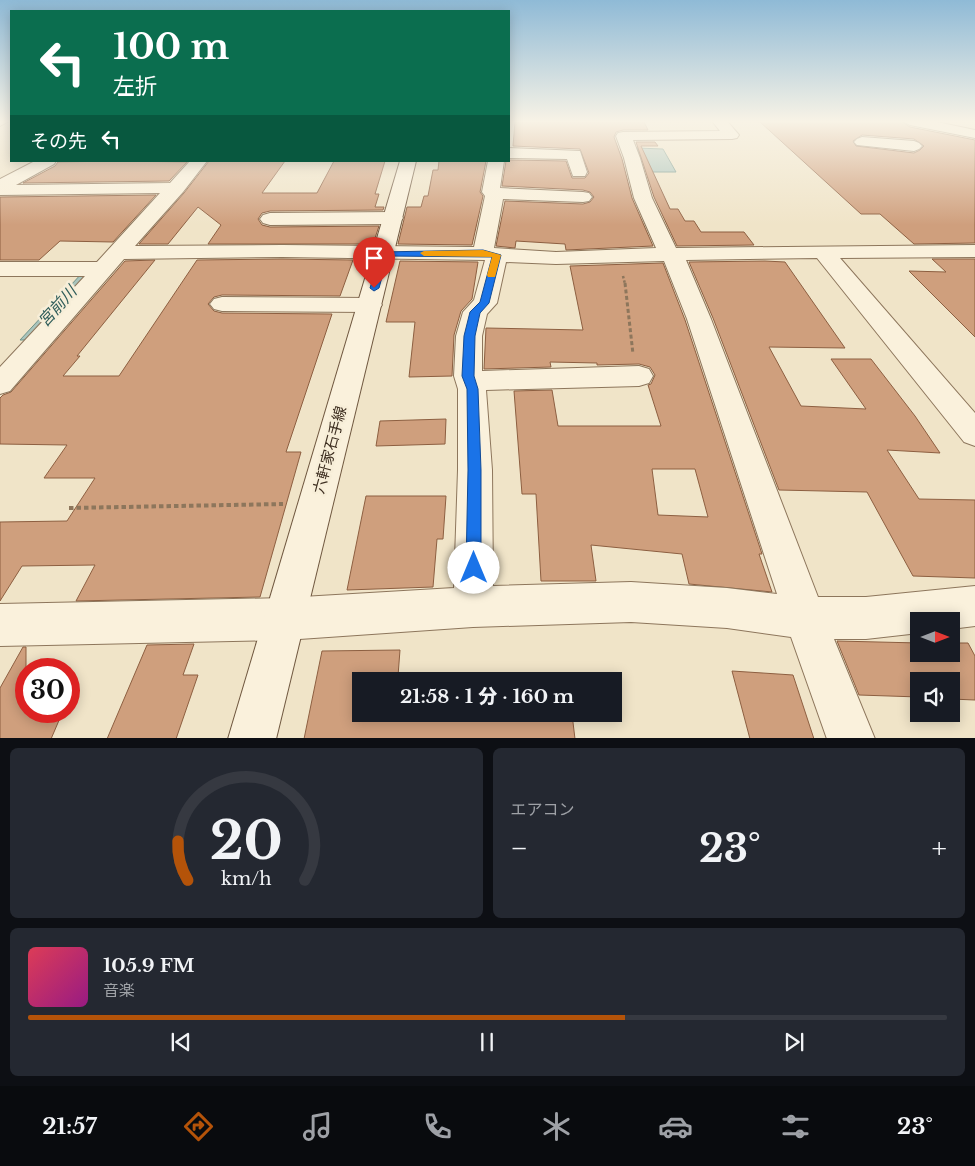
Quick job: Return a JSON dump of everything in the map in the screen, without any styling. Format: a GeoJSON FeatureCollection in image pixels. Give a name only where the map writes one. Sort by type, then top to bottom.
{"type":"FeatureCollection","features":[{"type":"Feature","properties":{"kind":"street"},"geometry":{"type":"LineString","coordinates":[[574,155],[579,172]]}},
{"type":"Feature","properties":{"kind":"street"},"geometry":{"type":"LineString","coordinates":[[630,155],[638,175],[643,197],[653,217],[653,224],[674,258],[699,319],[805,618],[851,738]]}},
{"type":"Feature","properties":{"kind":"street"},"geometry":{"type":"LineString","coordinates":[[0,188],[46,162]]}},
{"type":"Feature","properties":{"kind":"street","name":"六軒家石手線"},"geometry":{"type":"LineString","coordinates":[[252,738],[408,162]]}},
{"type":"Feature","properties":{"kind":"street"},"geometry":{"type":"LineString","coordinates":[[473,607],[475,470],[472,389],[468,376],[470,327],[475,312],[484,303],[490,254],[494,193],[491,192],[496,162]]}},
{"type":"Feature","properties":{"kind":"street"},"geometry":{"type":"LineString","coordinates":[[86,190],[108,172]]}},
{"type":"Feature","properties":{"kind":"street"},"geometry":{"type":"LineString","coordinates":[[0,188],[86,190],[185,173]]}},
{"type":"Feature","properties":{"kind":"street"},"geometry":{"type":"LineString","coordinates":[[0,384],[135,234],[185,173]]}},
{"type":"Feature","properties":{"kind":"street"},"geometry":{"type":"LineString","coordinates":[[23,174],[71,174]]}},
{"type":"Feature","properties":{"kind":"street"},"geometry":{"type":"LineString","coordinates":[[494,193],[583,197]]}},
{"type":"Feature","properties":{"kind":"street"},"geometry":{"type":"LineString","coordinates":[[270,219],[393,218]]}},
{"type":"Feature","properties":{"kind":"street"},"geometry":{"type":"LineString","coordinates":[[135,234],[198,235]]}},
{"type":"Feature","properties":{"kind":"street"},"geometry":{"type":"LineString","coordinates":[[0,269],[282,251],[490,254],[512,258],[671,254],[974,252]]}},
{"type":"Feature","properties":{"kind":"street"},"geometry":{"type":"LineString","coordinates":[[824,253],[975,434]]}},
{"type":"Feature","properties":{"kind":"street"},"geometry":{"type":"LineString","coordinates":[[222,304],[370,305]]}},
{"type":"Feature","properties":{"kind":"street"},"geometry":{"type":"LineString","coordinates":[[470,383],[489,380],[639,376]]}},
{"type":"Feature","properties":{"kind":"street"},"geometry":{"type":"LineString","coordinates":[[0,625],[285,618],[473,607],[631,602],[727,608],[805,618],[866,618],[975,606]]}},
{"type":"Feature","properties":{"kind":"path"},"geometry":{"type":"LineString","coordinates":[[619,255],[627,291],[631,346],[639,376]]}},
{"type":"Feature","properties":{"kind":"path"},"geometry":{"type":"LineString","coordinates":[[69,508],[315,504]]}},
{"type":"Feature","properties":{"kind":"water"},"geometry":{"type":"Polygon","coordinates":[[[640,155],[667,155],[676,172],[647,172],[640,155]]]}},
{"type":"Feature","properties":{"kind":"water","name":"宮前川"},"geometry":{"type":"Polygon","coordinates":[[[83,272],[93,272],[32,340],[20,340],[83,272]]]}},
{"type":"Feature","properties":{"kind":"building"},"geometry":{"type":"Polygon","coordinates":[[[582,155],[621,155],[632,198],[653,246],[566,250],[565,244],[516,241],[515,248],[496,246],[505,201],[583,204],[590,202],[594,197],[590,192],[583,190],[502,186],[506,162],[510,162],[510,160],[566,161],[572,178],[585,178],[589,173],[582,155]]]}},
{"type":"Feature","properties":{"kind":"building"},"geometry":{"type":"Polygon","coordinates":[[[640,155],[645,155],[670,209],[678,209],[685,221],[694,221],[701,232],[744,232],[754,245],[677,246],[654,197],[640,155]]]}},
{"type":"Feature","properties":{"kind":"building"},"geometry":{"type":"Polygon","coordinates":[[[797,155],[975,155],[975,243],[914,244],[880,214],[861,214],[797,155]]]}},
{"type":"Feature","properties":{"kind":"building"},"geometry":{"type":"Polygon","coordinates":[[[58,162],[187,162],[169,181],[23,183],[55,166],[58,162]]]}},
{"type":"Feature","properties":{"kind":"building"},"geometry":{"type":"Polygon","coordinates":[[[208,162],[284,162],[262,193],[317,193],[333,162],[385,162],[375,194],[379,194],[375,207],[384,207],[383,210],[270,211],[262,213],[258,219],[262,225],[270,227],[379,226],[373,244],[208,244],[221,225],[198,207],[168,244],[139,244],[208,162]]]}},
{"type":"Feature","properties":{"kind":"building"},"geometry":{"type":"Polygon","coordinates":[[[439,162],[486,162],[480,192],[483,196],[472,245],[398,244],[407,207],[421,207],[424,196],[428,196],[433,170],[438,170],[439,162]]]}},
{"type":"Feature","properties":{"kind":"building"},"geometry":{"type":"Polygon","coordinates":[[[156,195],[113,242],[60,241],[39,260],[0,260],[0,197],[156,195]]]}},
{"type":"Feature","properties":{"kind":"building"},"geometry":{"type":"Polygon","coordinates":[[[932,259],[975,259],[975,337],[909,271],[946,272],[932,259]]]}},
{"type":"Feature","properties":{"kind":"building"},"geometry":{"type":"Polygon","coordinates":[[[155,260],[63,376],[119,376],[197,260],[353,260],[340,296],[222,295],[214,297],[208,304],[214,311],[222,313],[332,314],[286,452],[301,452],[260,597],[76,601],[95,565],[22,566],[0,601],[0,522],[67,521],[95,478],[44,478],[67,445],[0,444],[0,398],[11,392],[125,261],[155,260]]]}},
{"type":"Feature","properties":{"kind":"building"},"geometry":{"type":"Polygon","coordinates":[[[400,261],[478,262],[472,299],[461,311],[454,335],[452,376],[409,377],[415,322],[386,322],[400,261]]]}},
{"type":"Feature","properties":{"kind":"building"},"geometry":{"type":"Polygon","coordinates":[[[689,262],[785,262],[845,348],[769,347],[801,406],[866,409],[831,359],[871,359],[915,416],[940,453],[887,450],[919,499],[975,500],[975,578],[913,576],[867,492],[779,490],[713,318],[689,262]]]}},
{"type":"Feature","properties":{"kind":"building"},"geometry":{"type":"Polygon","coordinates":[[[663,263],[685,320],[762,554],[759,554],[772,592],[689,584],[682,554],[591,545],[596,581],[541,581],[536,494],[522,494],[514,391],[552,390],[558,426],[661,426],[648,385],[651,384],[655,375],[650,367],[639,364],[597,365],[597,363],[550,362],[551,367],[484,369],[486,328],[583,330],[570,266],[663,263]],[[652,469],[658,515],[708,517],[695,469],[652,469]]]}},
{"type":"Feature","properties":{"kind":"building"},"geometry":{"type":"Polygon","coordinates":[[[446,419],[445,444],[376,446],[380,421],[446,419]]]}},
{"type":"Feature","properties":{"kind":"building"},"geometry":{"type":"Polygon","coordinates":[[[366,496],[446,496],[443,539],[437,539],[433,587],[347,590],[366,496]]]}},
{"type":"Feature","properties":{"kind":"building"},"geometry":{"type":"Polygon","coordinates":[[[837,641],[910,643],[910,662],[960,662],[960,643],[968,643],[975,656],[975,700],[960,699],[960,672],[910,672],[910,697],[859,695],[837,641]]]}},
{"type":"Feature","properties":{"kind":"building"},"geometry":{"type":"Polygon","coordinates":[[[194,644],[183,675],[198,675],[176,738],[107,738],[147,645],[194,644]]]}},
{"type":"Feature","properties":{"kind":"building"},"geometry":{"type":"Polygon","coordinates":[[[23,647],[26,647],[26,658],[17,658],[23,647]]]}},
{"type":"Feature","properties":{"kind":"building"},"geometry":{"type":"Polygon","coordinates":[[[400,650],[398,672],[352,672],[352,722],[573,722],[575,738],[304,738],[322,651],[400,650]]]}},
{"type":"Feature","properties":{"kind":"building"},"geometry":{"type":"Polygon","coordinates":[[[15,661],[15,723],[58,723],[51,738],[0,738],[0,688],[15,661]]]}},
{"type":"Feature","properties":{"kind":"building"},"geometry":{"type":"Polygon","coordinates":[[[732,671],[793,675],[814,738],[750,738],[732,671]]]}},
{"type":"Feature","properties":{"kind":"slow traffic"},"geometry":{"type":"LineString","coordinates":[[424,253],[483,253],[497,255],[491,275]]}},
{"type":"Feature","properties":{"kind":"route"},"geometry":{"type":"LineString","coordinates":[[374,288],[384,253],[483,253],[497,255],[484,303],[475,312],[469,336],[468,376],[472,389],[475,470],[474,568]]}}]}
